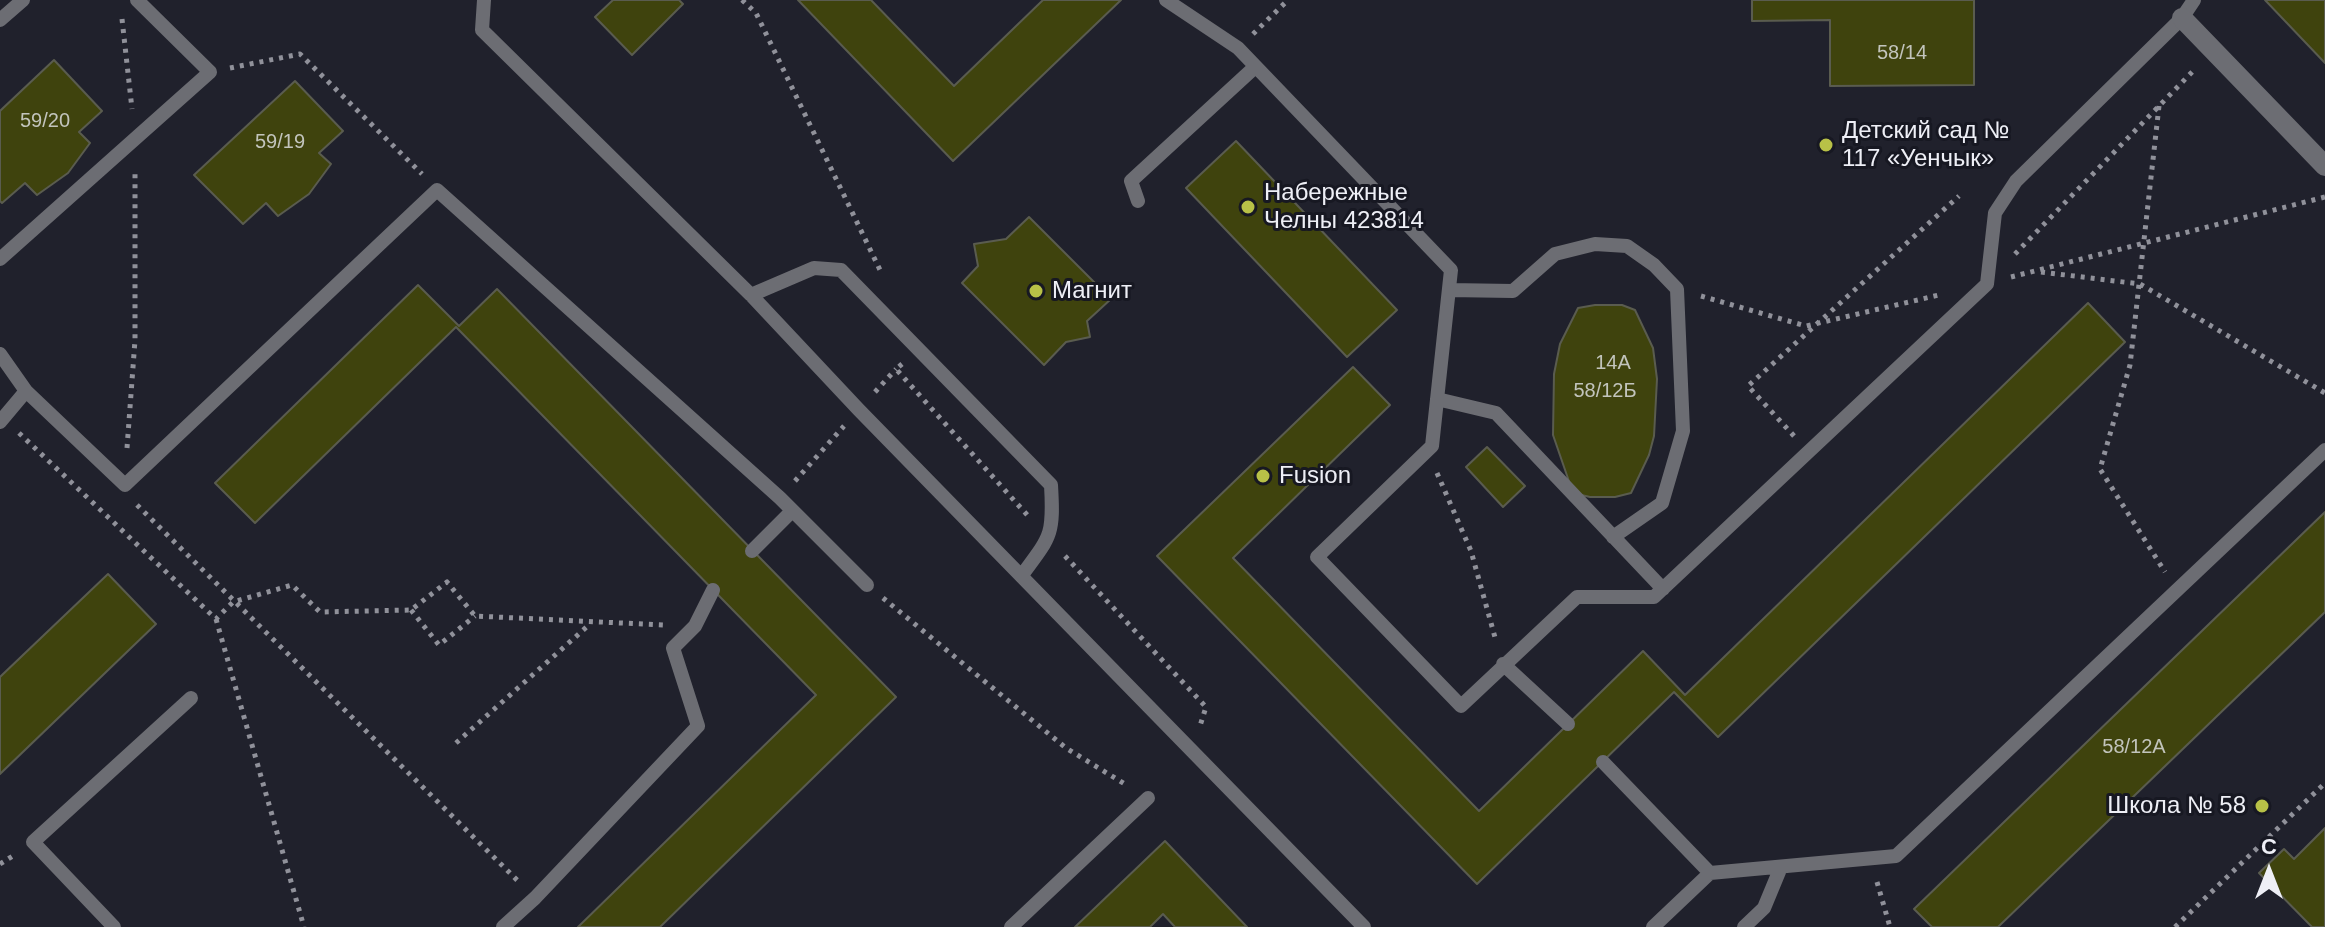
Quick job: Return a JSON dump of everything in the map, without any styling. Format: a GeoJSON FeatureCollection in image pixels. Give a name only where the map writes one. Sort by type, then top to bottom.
{"type":"FeatureCollection","features":[{"type":"Feature","properties":{"kind":"street"},"geometry":{"type":"LineString","coordinates":[[2182,18],[2325,166]]}},
{"type":"Feature","properties":{"kind":"lane"},"geometry":{"type":"LineString","coordinates":[[0,20],[23,0]]}},
{"type":"Feature","properties":{"kind":"lane"},"geometry":{"type":"LineString","coordinates":[[0,259],[210,72],[137,0]]}},
{"type":"Feature","properties":{"kind":"lane"},"geometry":{"type":"LineString","coordinates":[[484,0],[482,30],[751,295],[859,410],[1364,927]]}},
{"type":"Feature","properties":{"kind":"lane"},"geometry":{"type":"LineString","coordinates":[[1166,0],[1238,48],[1451,270],[1432,446],[1317,557],[1461,706],[1577,597],[1654,597],[1987,284],[1995,213],[2016,181],[2182,18],[2194,0]]}},
{"type":"Feature","properties":{"kind":"lane"},"geometry":{"type":"LineString","coordinates":[[1138,201],[1131,181],[1255,67]]}},
{"type":"Feature","properties":{"kind":"lane"},"geometry":{"type":"LineString","coordinates":[[0,354],[26,391],[125,485],[437,190],[780,498],[867,585]]}},
{"type":"Feature","properties":{"kind":"lane"},"geometry":{"type":"LineString","coordinates":[[1449,290],[1513,291],[1555,254],[1595,244],[1627,246],[1654,265],[1677,289],[1683,431],[1662,503],[1613,537]]}},
{"type":"Feature","properties":{"kind":"lane"},"geometry":{"type":"LineString","coordinates":[[751,295],[814,268],[841,270],[1051,485],[1053,519],[1049,538],[1022,575]]}},
{"type":"Feature","properties":{"kind":"lane"},"geometry":{"type":"LineString","coordinates":[[2,420],[26,391]]}},
{"type":"Feature","properties":{"kind":"lane"},"geometry":{"type":"LineString","coordinates":[[1437,399],[1496,413],[1663,589]]}},
{"type":"Feature","properties":{"kind":"lane"},"geometry":{"type":"LineString","coordinates":[[1653,927],[1710,873],[1896,856],[2325,450]]}},
{"type":"Feature","properties":{"kind":"lane"},"geometry":{"type":"LineString","coordinates":[[752,551],[792,511]]}},
{"type":"Feature","properties":{"kind":"lane"},"geometry":{"type":"LineString","coordinates":[[503,927],[535,898],[698,726],[673,648],[695,626],[713,590]]}},
{"type":"Feature","properties":{"kind":"lane"},"geometry":{"type":"LineString","coordinates":[[1503,664],[1568,724]]}},
{"type":"Feature","properties":{"kind":"lane"},"geometry":{"type":"LineString","coordinates":[[114,927],[33,842],[191,698]]}},
{"type":"Feature","properties":{"kind":"lane"},"geometry":{"type":"LineString","coordinates":[[1603,762],[1710,873]]}},
{"type":"Feature","properties":{"kind":"lane"},"geometry":{"type":"LineString","coordinates":[[1011,927],[1148,798]]}},
{"type":"Feature","properties":{"kind":"lane"},"geometry":{"type":"LineString","coordinates":[[1744,927],[1764,908],[1781,867]]}},
{"type":"Feature","properties":{"kind":"path"},"geometry":{"type":"LineString","coordinates":[[1238,48],[1288,0]]}},
{"type":"Feature","properties":{"kind":"path"},"geometry":{"type":"LineString","coordinates":[[122,15],[135,138],[135,340],[125,485],[120,489],[535,898]]}},
{"type":"Feature","properties":{"kind":"path"},"geometry":{"type":"LineString","coordinates":[[1987,284],[2214,50]]}},
{"type":"Feature","properties":{"kind":"path"},"geometry":{"type":"LineString","coordinates":[[210,72],[300,54],[437,190]]}},
{"type":"Feature","properties":{"kind":"path"},"geometry":{"type":"LineString","coordinates":[[2159,106],[2130,365],[2100,469],[2177,590]]}},
{"type":"Feature","properties":{"kind":"path"},"geometry":{"type":"LineString","coordinates":[[1809,451],[1748,386],[1959,196]]}},
{"type":"Feature","properties":{"kind":"path"},"geometry":{"type":"LineString","coordinates":[[2036,271],[2140,284],[2325,393]]}},
{"type":"Feature","properties":{"kind":"path"},"geometry":{"type":"LineString","coordinates":[[780,498],[896,369]]}},
{"type":"Feature","properties":{"kind":"path"},"geometry":{"type":"LineString","coordinates":[[2,420],[216,619],[304,927]]}},
{"type":"Feature","properties":{"kind":"path"},"geometry":{"type":"LineString","coordinates":[[1428,450],[1471,551],[1503,664]]}},
{"type":"Feature","properties":{"kind":"path"},"geometry":{"type":"LineString","coordinates":[[216,619],[233,602],[292,585],[320,612],[411,610],[447,582],[475,616]]}},
{"type":"Feature","properties":{"kind":"path"},"geometry":{"type":"LineString","coordinates":[[867,585],[1066,748],[1148,798]]}},
{"type":"Feature","properties":{"kind":"path"},"geometry":{"type":"LineString","coordinates":[[411,610],[439,645],[475,616],[695,626]]}},
{"type":"Feature","properties":{"kind":"path"},"geometry":{"type":"LineString","coordinates":[[456,743],[590,623]]}},
{"type":"Feature","properties":{"kind":"path"},"geometry":{"type":"LineString","coordinates":[[2175,927],[2325,783]]}},
{"type":"Feature","properties":{"kind":"path"},"geometry":{"type":"LineString","coordinates":[[1870,858],[1890,927]]}},
{"type":"Feature","properties":{"kind":"building"},"geometry":{"type":"Polygon","coordinates":[[[613,0],[679,0],[683,4],[632,55],[595,17],[613,0]]]}},
{"type":"Feature","properties":{"kind":"building"},"geometry":{"type":"Polygon","coordinates":[[[798,0],[871,0],[954,86],[1043,0],[1121,0],[953,161],[798,0]]]}},
{"type":"Feature","properties":{"kind":"building"},"geometry":{"type":"Polygon","coordinates":[[[1752,0],[1974,0],[1974,85],[1830,86],[1830,20],[1752,21],[1752,0]]]}},
{"type":"Feature","properties":{"kind":"building"},"geometry":{"type":"Polygon","coordinates":[[[2265,0],[2325,0],[2325,63],[2265,0]]]}},
{"type":"Feature","properties":{"kind":"building"},"geometry":{"type":"Polygon","coordinates":[[[54,60],[102,111],[79,132],[90,143],[68,173],[37,195],[25,183],[2,203],[0,111],[54,60]]]}},
{"type":"Feature","properties":{"kind":"building"},"geometry":{"type":"Polygon","coordinates":[[[295,81],[343,131],[319,153],[331,164],[309,194],[278,216],[266,203],[243,224],[194,175],[295,81]]]}},
{"type":"Feature","properties":{"kind":"building"},"geometry":{"type":"Polygon","coordinates":[[[1236,141],[1397,310],[1347,357],[1186,188],[1236,141]]]}},
{"type":"Feature","properties":{"kind":"building","name":"Магнит"},"geometry":{"type":"Polygon","coordinates":[[[1029,217],[1111,299],[1087,321],[1090,337],[1066,342],[1044,365],[962,283],[978,266],[974,244],[1006,239],[1029,217]]]}},
{"type":"Feature","properties":{"kind":"building"},"geometry":{"type":"Polygon","coordinates":[[[418,285],[459,326],[497,289],[896,697],[660,927],[578,927],[816,695],[456,327],[255,523],[215,483],[418,285]]]}},
{"type":"Feature","properties":{"kind":"building"},"geometry":{"type":"Polygon","coordinates":[[[2088,303],[2125,342],[1718,737],[1674,692],[1477,884],[1157,556],[1353,367],[1390,405],[1233,558],[1479,811],[1643,651],[1685,695],[2088,303]]]}},
{"type":"Feature","properties":{"kind":"building"},"geometry":{"type":"Polygon","coordinates":[[[1622,305],[1635,310],[1653,348],[1657,379],[1654,436],[1649,455],[1631,493],[1615,497],[1573,493],[1553,435],[1554,374],[1560,344],[1578,308],[1622,305]]]}},
{"type":"Feature","properties":{"kind":"building"},"geometry":{"type":"Polygon","coordinates":[[[1487,447],[1525,486],[1503,507],[1466,467],[1487,447]]]}},
{"type":"Feature","properties":{"kind":"building"},"geometry":{"type":"Polygon","coordinates":[[[2325,512],[2325,612],[1998,927],[1932,927],[1914,909],[2325,512]]]}},
{"type":"Feature","properties":{"kind":"building"},"geometry":{"type":"Polygon","coordinates":[[[108,574],[156,624],[0,774],[0,677],[108,574]]]}},
{"type":"Feature","properties":{"kind":"building"},"geometry":{"type":"Polygon","coordinates":[[[2325,828],[2325,927],[2312,927],[2259,873],[2284,849],[2294,859],[2325,828]]]}},
{"type":"Feature","properties":{"kind":"building"},"geometry":{"type":"Polygon","coordinates":[[[1165,841],[1247,927],[1175,927],[1163,914],[1150,927],[1075,927],[1165,841]]]}},
{"type":"Feature","properties":{"kind":"place","name":"Детский сад № 117 «Уенчык»"},"geometry":{"type":"Point","coordinates":[1826,145]}},
{"type":"Feature","properties":{"kind":"place","name":"Набережные Челны 423814"},"geometry":{"type":"Point","coordinates":[1248,207]}},
{"type":"Feature","properties":{"kind":"place","name":"Магнит"},"geometry":{"type":"Point","coordinates":[1036,291]}},
{"type":"Feature","properties":{"kind":"place","name":"Fusion"},"geometry":{"type":"Point","coordinates":[1263,476]}},
{"type":"Feature","properties":{"kind":"place","name":"Школа № 58"},"geometry":{"type":"Point","coordinates":[2262,806]}}]}
